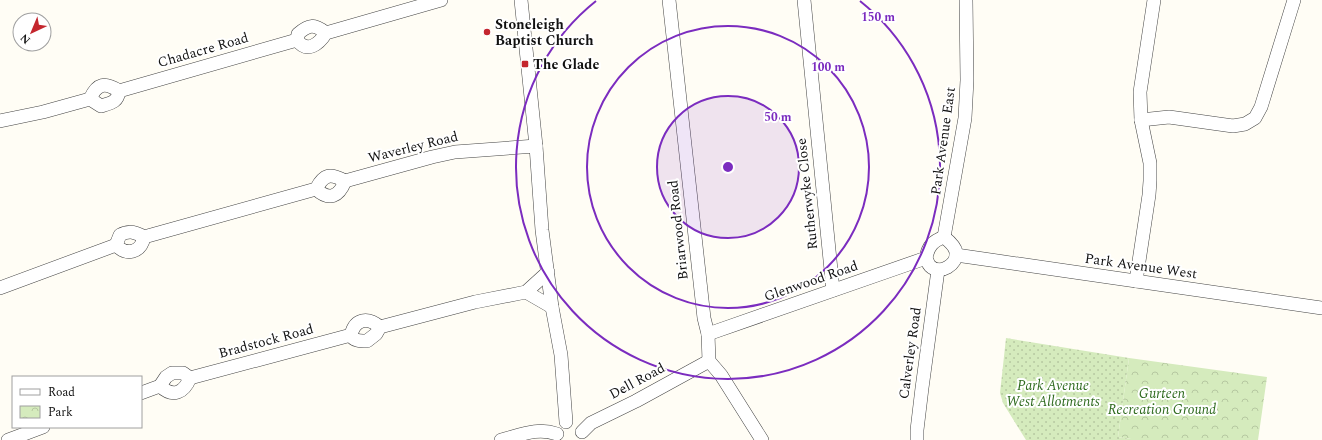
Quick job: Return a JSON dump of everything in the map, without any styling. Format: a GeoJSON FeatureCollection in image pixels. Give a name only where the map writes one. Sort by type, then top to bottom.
{"type":"FeatureCollection","features":[{"type":"Feature","properties":{"kind":"street"},"geometry":{"type":"LineString","coordinates":[[326,33],[315,26],[308,26],[298,34],[296,40],[300,45],[313,46],[319,43],[326,33],[441,0]]}},
{"type":"Feature","properties":{"kind":"street"},"geometry":{"type":"LineString","coordinates":[[521,0],[536,146],[542,230],[552,307],[561,355],[566,422]]}},
{"type":"Feature","properties":{"kind":"street","name":"Briarwood Road"},"geometry":{"type":"LineString","coordinates":[[669,0],[704,318],[708,334],[709,361]]}},
{"type":"Feature","properties":{"kind":"street","name":"Rutherwyke Close"},"geometry":{"type":"LineString","coordinates":[[804,0],[833,290]]}},
{"type":"Feature","properties":{"kind":"street","name":"Park Avenue East"},"geometry":{"type":"LineString","coordinates":[[944,237],[965,118],[968,80],[966,0]]}},
{"type":"Feature","properties":{"kind":"street"},"geometry":{"type":"LineString","coordinates":[[1136,281],[1150,180],[1150,163],[1141,120],[1140,92],[1154,0]]}},
{"type":"Feature","properties":{"kind":"street"},"geometry":{"type":"LineString","coordinates":[[1141,120],[1169,117],[1233,126],[1245,124],[1255,118],[1261,107],[1294,0]]}},
{"type":"Feature","properties":{"kind":"street","name":"Chadacre Road"},"geometry":{"type":"LineString","coordinates":[[0,121],[43,112],[90,99],[93,92],[97,88],[105,85],[119,91],[296,40]]}},
{"type":"Feature","properties":{"kind":"street","name":"Waverley Road"},"geometry":{"type":"LineString","coordinates":[[0,288],[116,245],[120,235],[128,232],[138,233],[144,237],[316,189],[323,178],[328,176],[345,181],[455,152],[536,146]]}},
{"type":"Feature","properties":{"kind":"street"},"geometry":{"type":"LineString","coordinates":[[316,189],[321,194],[333,196],[338,194],[343,188],[345,181]]}},
{"type":"Feature","properties":{"kind":"street"},"geometry":{"type":"LineString","coordinates":[[944,237],[956,250],[956,255],[952,264],[946,269],[938,270],[930,266],[926,258],[931,244],[944,237]]}},
{"type":"Feature","properties":{"kind":"street","name":"Park Avenue West"},"geometry":{"type":"LineString","coordinates":[[956,255],[1322,308]]}},
{"type":"Feature","properties":{"kind":"street","name":"Glenwood Road"},"geometry":{"type":"LineString","coordinates":[[708,334],[926,258]]}},
{"type":"Feature","properties":{"kind":"street","name":"Calverley Road"},"geometry":{"type":"LineString","coordinates":[[917,440],[921,395],[938,270]]}},
{"type":"Feature","properties":{"kind":"street"},"geometry":{"type":"LineString","coordinates":[[380,327],[372,321],[358,322],[354,326],[350,335],[356,340],[367,341],[376,334],[380,327],[475,302],[526,292],[548,272]]}},
{"type":"Feature","properties":{"kind":"street"},"geometry":{"type":"LineString","coordinates":[[526,292],[552,307]]}},
{"type":"Feature","properties":{"kind":"street","name":"Bradstock Road"},"geometry":{"type":"LineString","coordinates":[[142,392],[160,386],[166,377],[172,373],[183,373],[190,378],[350,335]]}},
{"type":"Feature","properties":{"kind":"street"},"geometry":{"type":"LineString","coordinates":[[709,361],[721,375],[762,440]]}},
{"type":"Feature","properties":{"kind":"street","name":"Dell Road"},"geometry":{"type":"LineString","coordinates":[[581,436],[591,423],[709,361]]}},
{"type":"Feature","properties":{"kind":"street"},"geometry":{"type":"LineString","coordinates":[[160,386],[171,393],[176,393],[188,385],[190,378]]}},
{"type":"Feature","properties":{"kind":"street"},"geometry":{"type":"LineString","coordinates":[[501,440],[535,431],[547,430],[558,437],[559,426],[566,422],[574,422],[578,424],[581,436]]}},
{"type":"Feature","properties":{"kind":"street"},"geometry":{"type":"LineString","coordinates":[[8,440],[40,428]]}},
{"type":"Feature","properties":{"kind":"green space","name":"Park Avenue West Allotments"},"geometry":{"type":"Polygon","coordinates":[[[1006,338],[1129,358],[1118,437],[1131,440],[1026,440],[1003,403],[1000,393],[1006,338]]]}},
{"type":"Feature","properties":{"kind":"green space","name":"Gurteen Recreation Ground"},"geometry":{"type":"Polygon","coordinates":[[[1129,358],[1267,377],[1258,440],[1131,440],[1118,437],[1129,358]]]}},
{"type":"Feature","properties":{"kind":"place","name":"Stoneleigh Baptist Church"},"geometry":{"type":"Point","coordinates":[487,32]}},
{"type":"Feature","properties":{"kind":"place","name":"The Glade"},"geometry":{"type":"Point","coordinates":[525,64]}}]}
